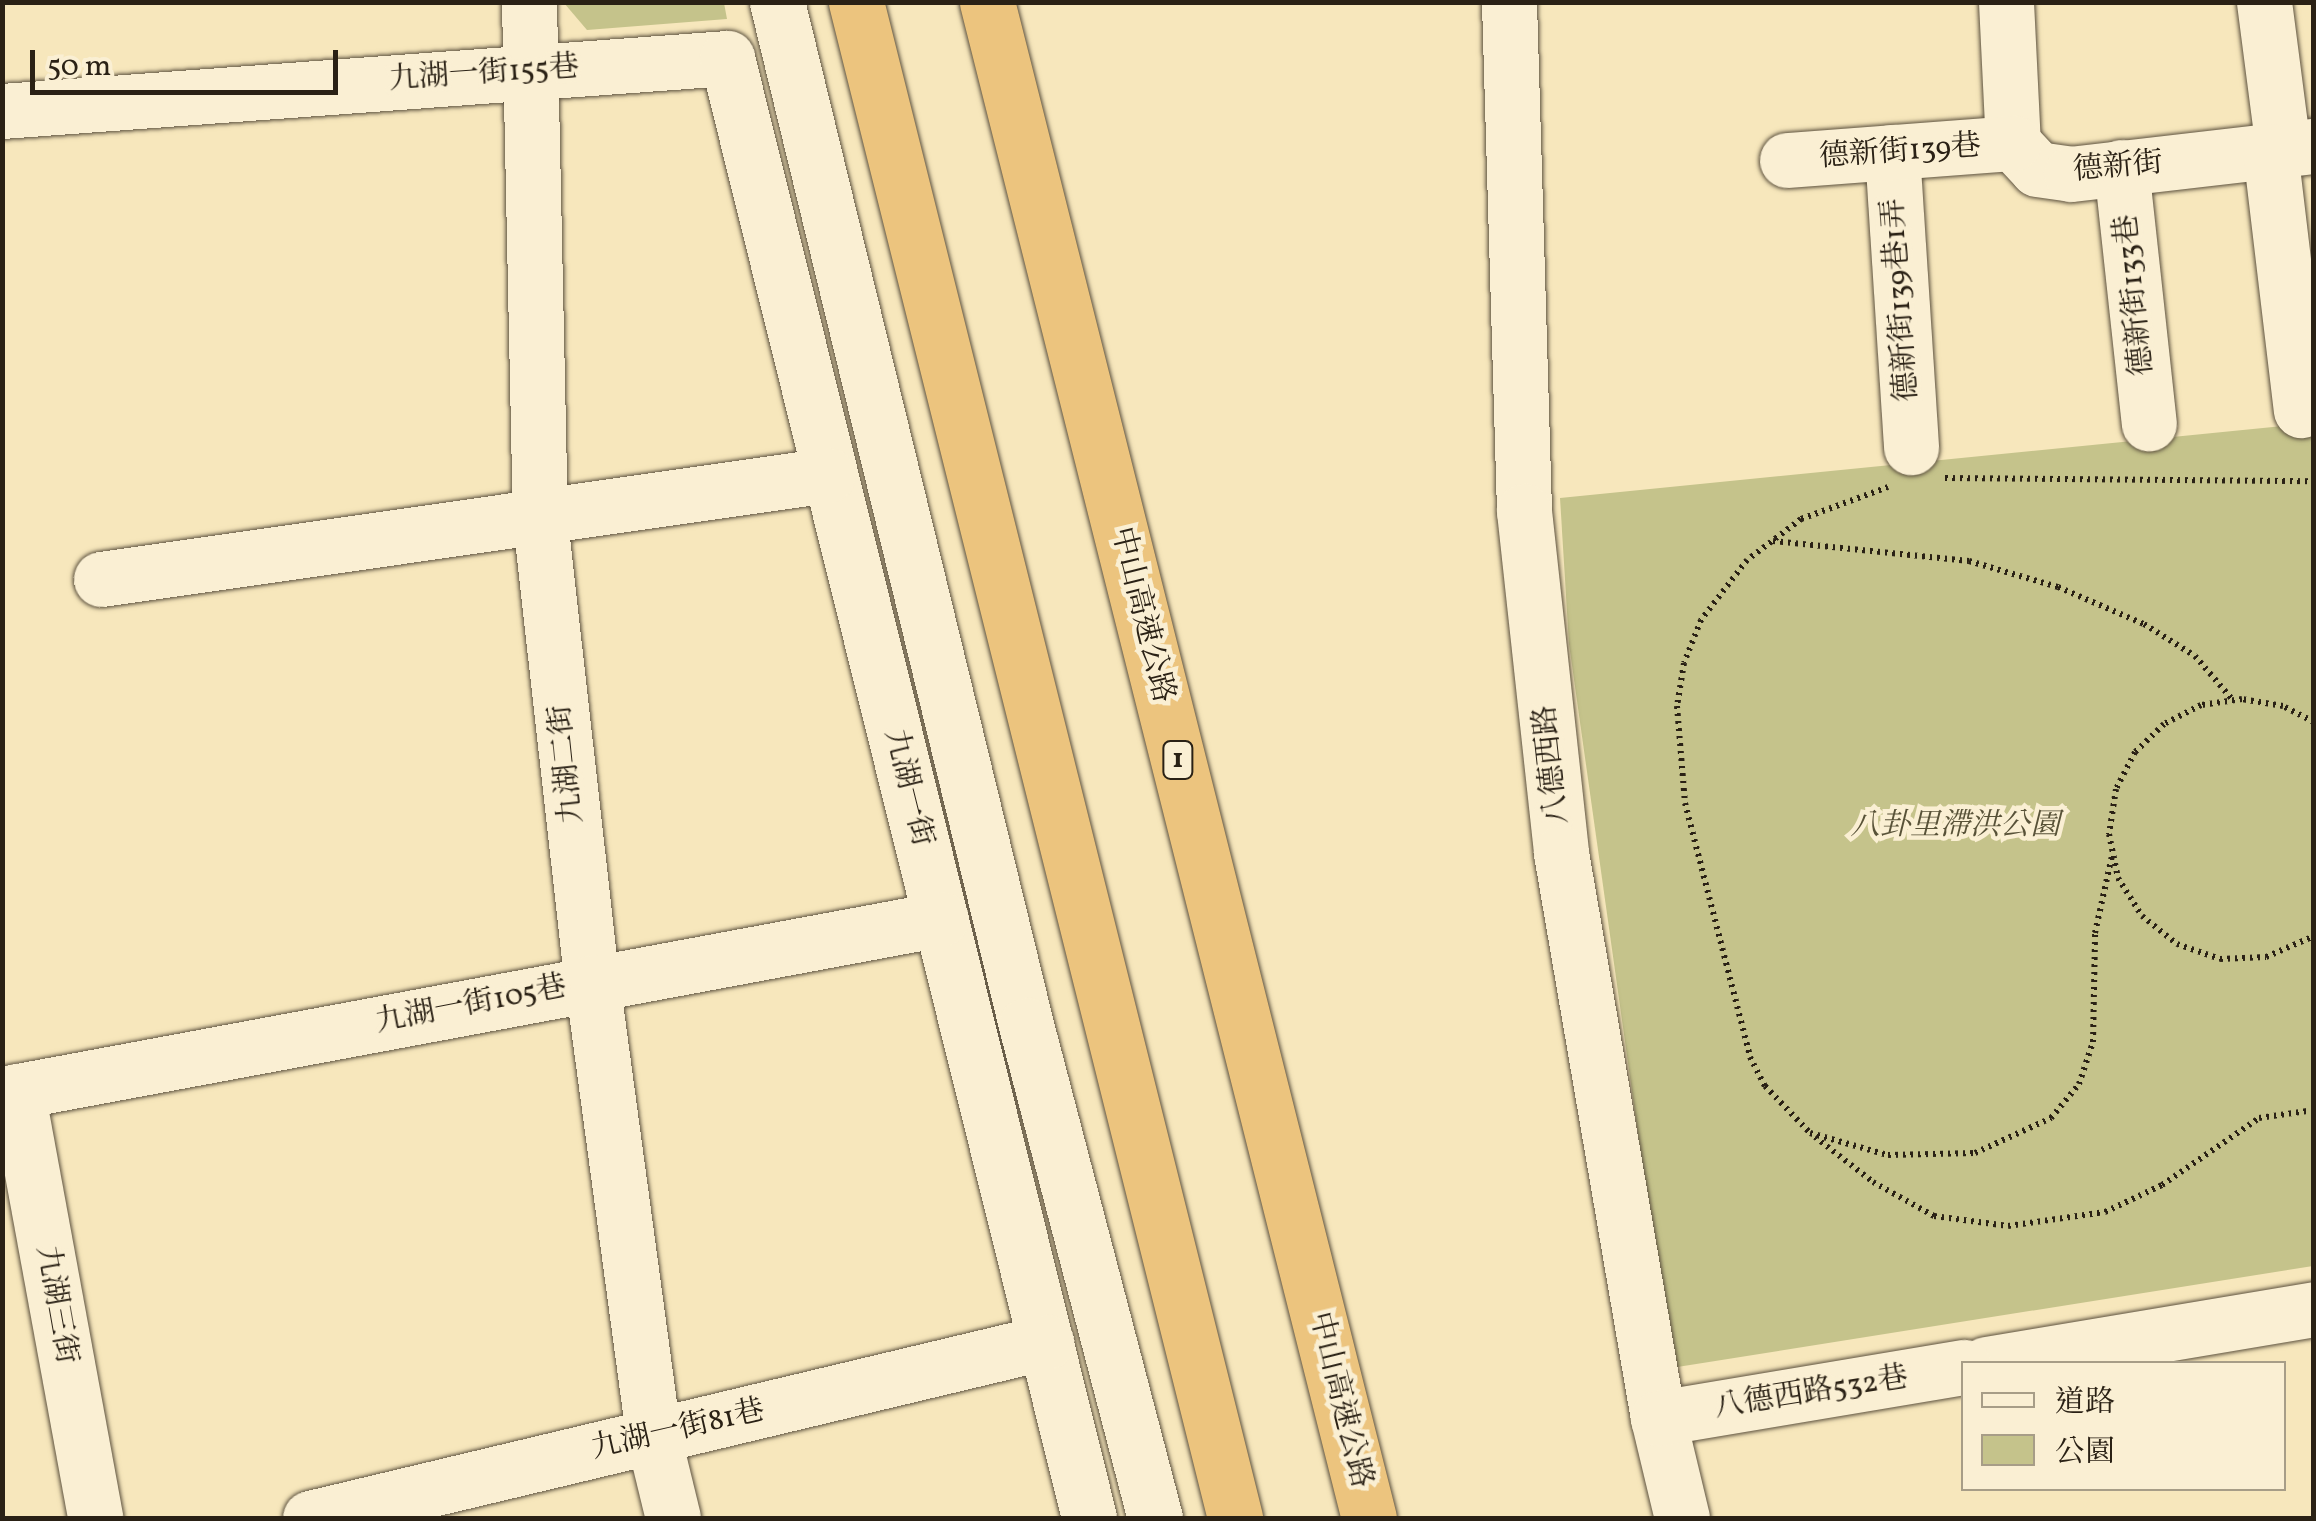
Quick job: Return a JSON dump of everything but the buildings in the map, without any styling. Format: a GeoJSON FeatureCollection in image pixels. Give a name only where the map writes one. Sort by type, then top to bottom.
{"type":"FeatureCollection","features":[{"type":"Feature","properties":{"kind":"highway"},"geometry":{"type":"LineString","coordinates":[[856,2],[1236,1518]]}},
{"type":"Feature","properties":{"kind":"highway","name":"中山高速公路"},"geometry":{"type":"LineString","coordinates":[[987,2],[1370,1518]]}},
{"type":"Feature","properties":{"kind":"street","name":"九湖二街"},"geometry":{"type":"LineString","coordinates":[[529,2],[540,521],[592,982],[653,1436],[673,1518]]}},
{"type":"Feature","properties":{"kind":"street"},"geometry":{"type":"LineString","coordinates":[[778,2],[1026,1025],[1155,1518]]}},
{"type":"Feature","properties":{"kind":"street","name":"八德西路"},"geometry":{"type":"LineString","coordinates":[[1509,2],[1524,510],[1561,853],[1658,1418],[1682,1518]]}},
{"type":"Feature","properties":{"kind":"street"},"geometry":{"type":"LineString","coordinates":[[2006,2],[2013,143]]}},
{"type":"Feature","properties":{"kind":"street"},"geometry":{"type":"LineString","coordinates":[[2264,2],[2289,148],[2301,410]]}},
{"type":"Feature","properties":{"kind":"street","name":"九湖一街155巷"},"geometry":{"type":"LineString","coordinates":[[2,112],[727,58]]}},
{"type":"Feature","properties":{"kind":"street","name":"九湖一街"},"geometry":{"type":"LineString","coordinates":[[727,58],[1089,1518]]}},
{"type":"Feature","properties":{"kind":"street","name":"德新街139巷"},"geometry":{"type":"LineString","coordinates":[[1787,160],[2013,143]]}},
{"type":"Feature","properties":{"kind":"street","name":"德新街"},"geometry":{"type":"LineString","coordinates":[[2013,143],[2037,169],[2071,174],[2289,148]]}},
{"type":"Feature","properties":{"kind":"street","name":"德新街139巷1弄"},"geometry":{"type":"LineString","coordinates":[[1892,152],[1918,470]]}},
{"type":"Feature","properties":{"kind":"street","name":"德新街133巷"},"geometry":{"type":"LineString","coordinates":[[2121,167],[2149,423]]}},
{"type":"Feature","properties":{"kind":"street"},"geometry":{"type":"LineString","coordinates":[[101,579],[540,521],[828,475]]}},
{"type":"Feature","properties":{"kind":"street","name":"九湖一街105巷"},"geometry":{"type":"LineString","coordinates":[[10,1093],[941,919]]}},
{"type":"Feature","properties":{"kind":"street","name":"九湖三街"},"geometry":{"type":"LineString","coordinates":[[10,1093],[96,1518]]}},
{"type":"Feature","properties":{"kind":"street"},"geometry":{"type":"LineString","coordinates":[[2004,1361],[2314,1309]]}},
{"type":"Feature","properties":{"kind":"street","name":"九湖一街81巷"},"geometry":{"type":"LineString","coordinates":[[310,1518],[1046,1342]]}},
{"type":"Feature","properties":{"kind":"street","name":"八德西路532巷"},"geometry":{"type":"LineString","coordinates":[[1658,1418],[1961,1368]]}},
{"type":"Feature","properties":{"kind":"path"},"geometry":{"type":"LineString","coordinates":[[2314,480],[1918,470],[1834,502],[1772,541],[1723,586],[1701,620],[1684,663],[1678,748],[1684,803],[1750,1057],[1785,1114],[1902,1202],[1967,1224],[2008,1226],[2105,1212],[2162,1185],[2260,1118],[2314,1110]]}},
{"type":"Feature","properties":{"kind":"path"},"geometry":{"type":"LineString","coordinates":[[1772,541],[1970,562],[2058,587],[2144,624],[2195,656],[2232,699]]}},
{"type":"Feature","properties":{"kind":"path"},"geometry":{"type":"LineString","coordinates":[[1810,1133],[1888,1155],[1976,1152],[2051,1118],[2079,1084],[2093,1042],[2095,933],[2112,856],[2116,789],[2135,752],[2164,724],[2232,699],[2282,706],[2314,722]]}},
{"type":"Feature","properties":{"kind":"path"},"geometry":{"type":"LineString","coordinates":[[2112,856],[2142,916],[2178,944],[2220,958],[2266,958],[2314,936]]}},
{"type":"Feature","properties":{"kind":"green space"},"geometry":{"type":"Polygon","coordinates":[[[564,3],[724,3],[727,19],[587,30],[564,3]]]}},
{"type":"Feature","properties":{"kind":"green space","name":"八卦里滯洪公園"},"geometry":{"type":"Polygon","coordinates":[[[2313,423],[2313,1266],[1671,1368],[1569,644],[1560,498],[2313,423]]]}}]}
